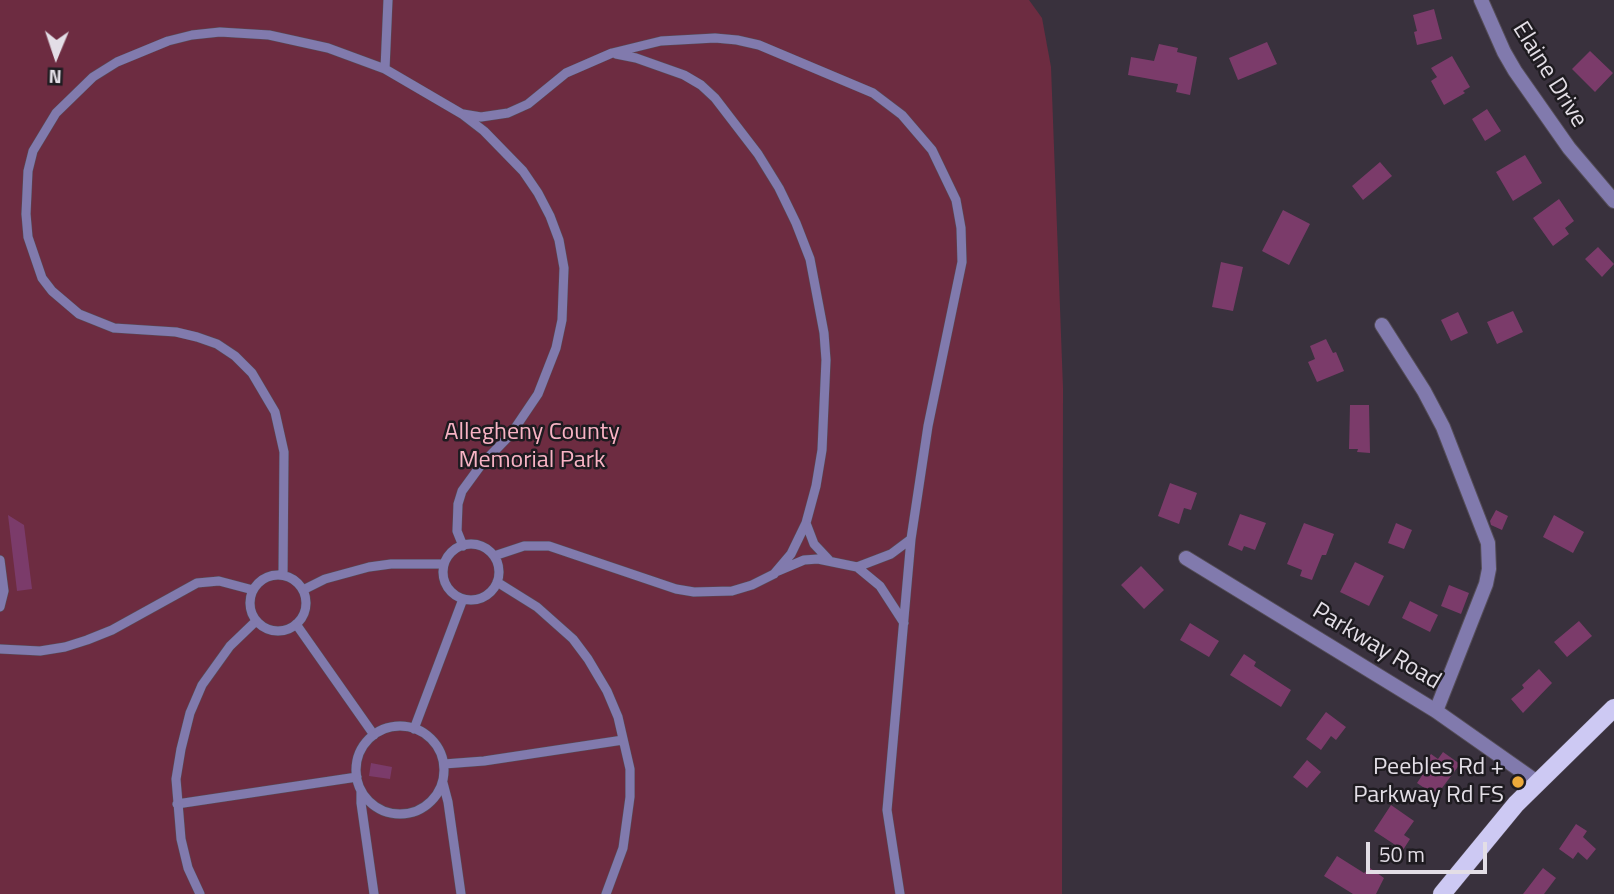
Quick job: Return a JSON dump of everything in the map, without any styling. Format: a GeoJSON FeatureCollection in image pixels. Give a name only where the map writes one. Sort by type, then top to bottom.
{"type":"FeatureCollection","features":[{"type":"Feature","properties":{"kind":"main road"},"geometry":{"type":"LineString","coordinates":[[1441,894],[1496,826],[1537,782],[1614,708]]}},
{"type":"Feature","properties":{"kind":"street","name":"Elaine Drive"},"geometry":{"type":"LineString","coordinates":[[1481,0],[1515,71],[1569,148],[1614,201]]}},
{"type":"Feature","properties":{"kind":"street"},"geometry":{"type":"LineString","coordinates":[[1382,325],[1424,391],[1443,427],[1488,543],[1489,569],[1486,584],[1436,711]]}},
{"type":"Feature","properties":{"kind":"street","name":"Parkway Road"},"geometry":{"type":"LineString","coordinates":[[1186,558],[1436,711],[1537,782]]}},
{"type":"Feature","properties":{"kind":"lane"},"geometry":{"type":"LineString","coordinates":[[385,69],[388,0]]}},
{"type":"Feature","properties":{"kind":"lane"},"geometry":{"type":"LineString","coordinates":[[283,575],[284,452],[275,412],[252,373],[235,356],[217,344],[176,332],[114,328],[96,322],[64,303],[42,278],[28,237],[28,171],[42,132],[73,95],[117,62],[168,41],[220,32],[269,35],[328,48],[385,69],[462,114],[506,152],[538,193],[559,240],[564,268],[565,296],[556,348],[538,394],[511,434],[481,465],[462,491],[458,504],[457,531],[463,546]]}},
{"type":"Feature","properties":{"kind":"lane"},"geometry":{"type":"LineString","coordinates":[[462,114],[481,117],[509,113],[528,104],[566,73],[612,53],[651,43],[687,38],[737,40],[759,46],[873,93],[902,115],[932,150],[956,200],[961,228],[962,262],[928,426],[911,539],[887,810],[900,894]]}},
{"type":"Feature","properties":{"kind":"lane"},"geometry":{"type":"LineString","coordinates":[[612,53],[636,58],[684,75],[715,98],[758,154],[779,188],[810,259],[824,333],[826,360],[822,450],[806,523],[791,554],[774,574]]}},
{"type":"Feature","properties":{"kind":"lane"},"geometry":{"type":"LineString","coordinates":[[806,523],[814,544],[830,560]]}},
{"type":"Feature","properties":{"kind":"lane"},"geometry":{"type":"LineString","coordinates":[[857,567],[891,554],[911,539]]}},
{"type":"Feature","properties":{"kind":"lane"},"geometry":{"type":"LineString","coordinates":[[463,546],[480,546],[494,556],[499,572],[492,590],[473,600],[463,598],[447,587],[443,575],[444,564],[453,551],[463,546]]}},
{"type":"Feature","properties":{"kind":"lane"},"geometry":{"type":"LineString","coordinates":[[494,556],[524,546],[549,546],[657,584],[694,592],[732,591],[752,585],[804,560],[830,560],[857,567],[880,586],[904,623]]}},
{"type":"Feature","properties":{"kind":"lane"},"geometry":{"type":"LineString","coordinates":[[0,560],[4,591],[0,607]]}},
{"type":"Feature","properties":{"kind":"lane"},"geometry":{"type":"LineString","coordinates":[[303,590],[325,579],[369,568],[391,564],[444,564]]}},
{"type":"Feature","properties":{"kind":"lane"},"geometry":{"type":"LineString","coordinates":[[283,575],[295,580],[303,590],[306,606],[303,616],[289,629],[278,631],[266,628],[256,621],[250,602],[253,590],[261,580],[271,576],[283,575]]}},
{"type":"Feature","properties":{"kind":"lane"},"geometry":{"type":"LineString","coordinates":[[0,649],[40,651],[87,640],[113,630],[197,583],[219,581],[253,590]]}},
{"type":"Feature","properties":{"kind":"lane"},"geometry":{"type":"LineString","coordinates":[[497,582],[537,607],[573,639],[607,691],[618,717],[630,769],[631,797],[623,848],[606,894]]}},
{"type":"Feature","properties":{"kind":"lane"},"geometry":{"type":"LineString","coordinates":[[414,729],[463,598]]}},
{"type":"Feature","properties":{"kind":"lane"},"geometry":{"type":"LineString","coordinates":[[200,894],[188,868],[181,839],[177,804],[178,769],[190,713],[202,685],[218,659],[256,621]]}},
{"type":"Feature","properties":{"kind":"lane"},"geometry":{"type":"LineString","coordinates":[[296,624],[374,735]]}},
{"type":"Feature","properties":{"kind":"lane"},"geometry":{"type":"LineString","coordinates":[[374,894],[357,763],[360,751],[374,735],[391,727],[414,729],[433,741],[440,752],[444,764],[443,783],[461,894]]}},
{"type":"Feature","properties":{"kind":"lane"},"geometry":{"type":"LineString","coordinates":[[444,764],[484,761],[623,740]]}},
{"type":"Feature","properties":{"kind":"lane"},"geometry":{"type":"LineString","coordinates":[[177,804],[357,777]]}},
{"type":"Feature","properties":{"kind":"lane"},"geometry":{"type":"LineString","coordinates":[[361,791],[371,803],[382,810],[406,814],[417,811],[430,802],[443,783]]}},
{"type":"Feature","properties":{"kind":"green space","name":"Allegheny County Memorial Park"},"geometry":{"type":"Polygon","coordinates":[[[0,0],[1029,0],[1042,18],[1051,67],[1063,388],[1062,894],[0,894],[0,0]]]}},
{"type":"Feature","properties":{"kind":"building"},"geometry":{"type":"Polygon","coordinates":[[[1434,9],[1442,39],[1417,45],[1413,15],[1434,9]]]}},
{"type":"Feature","properties":{"kind":"building"},"geometry":{"type":"Polygon","coordinates":[[[1267,42],[1277,64],[1238,80],[1229,58],[1267,42]]]}},
{"type":"Feature","properties":{"kind":"building"},"geometry":{"type":"Polygon","coordinates":[[[1159,44],[1178,48],[1177,52],[1197,57],[1190,95],[1176,92],[1178,84],[1128,75],[1131,57],[1154,61],[1159,44]]]}},
{"type":"Feature","properties":{"kind":"building"},"geometry":{"type":"Polygon","coordinates":[[[1590,51],[1613,73],[1595,92],[1572,69],[1590,51]]]}},
{"type":"Feature","properties":{"kind":"building"},"geometry":{"type":"Polygon","coordinates":[[[1452,56],[1470,87],[1444,105],[1431,81],[1437,77],[1431,68],[1452,56]]]}},
{"type":"Feature","properties":{"kind":"building"},"geometry":{"type":"Polygon","coordinates":[[[1487,109],[1501,131],[1485,141],[1472,119],[1487,109]]]}},
{"type":"Feature","properties":{"kind":"building"},"geometry":{"type":"Polygon","coordinates":[[[1525,155],[1542,183],[1513,201],[1496,172],[1525,155]]]}},
{"type":"Feature","properties":{"kind":"building"},"geometry":{"type":"Polygon","coordinates":[[[1380,162],[1392,176],[1363,200],[1352,186],[1380,162]]]}},
{"type":"Feature","properties":{"kind":"building"},"geometry":{"type":"Polygon","coordinates":[[[1559,199],[1574,221],[1565,228],[1569,234],[1553,246],[1533,218],[1559,199]]]}},
{"type":"Feature","properties":{"kind":"building"},"geometry":{"type":"Polygon","coordinates":[[[1283,210],[1310,224],[1289,265],[1262,251],[1283,210]]]}},
{"type":"Feature","properties":{"kind":"building"},"geometry":{"type":"Polygon","coordinates":[[[1598,247],[1614,264],[1602,277],[1585,259],[1598,247]]]}},
{"type":"Feature","properties":{"kind":"building"},"geometry":{"type":"Polygon","coordinates":[[[1221,262],[1243,267],[1233,311],[1212,307],[1221,262]]]}},
{"type":"Feature","properties":{"kind":"building"},"geometry":{"type":"Polygon","coordinates":[[[1513,311],[1523,332],[1497,344],[1487,322],[1513,311]]]}},
{"type":"Feature","properties":{"kind":"building"},"geometry":{"type":"Polygon","coordinates":[[[1458,312],[1468,333],[1451,341],[1441,320],[1458,312]]]}},
{"type":"Feature","properties":{"kind":"building"},"geometry":{"type":"Polygon","coordinates":[[[1326,339],[1333,353],[1336,352],[1344,371],[1317,382],[1308,362],[1315,359],[1310,346],[1326,339]]]}},
{"type":"Feature","properties":{"kind":"building"},"geometry":{"type":"Polygon","coordinates":[[[1350,405],[1369,405],[1370,453],[1349,449],[1350,405]]]}},
{"type":"Feature","properties":{"kind":"building"},"geometry":{"type":"Polygon","coordinates":[[[1170,483],[1197,493],[1191,510],[1184,508],[1179,524],[1158,516],[1170,483]]]}},
{"type":"Feature","properties":{"kind":"building"},"geometry":{"type":"Polygon","coordinates":[[[1496,510],[1508,516],[1502,530],[1491,525],[1490,521],[1496,510]]]}},
{"type":"Feature","properties":{"kind":"building"},"geometry":{"type":"Polygon","coordinates":[[[1240,514],[1266,523],[1255,550],[1244,546],[1242,551],[1228,545],[1240,514]]]}},
{"type":"Feature","properties":{"kind":"building"},"geometry":{"type":"Polygon","coordinates":[[[8,515],[24,525],[32,589],[17,591],[8,515]]]}},
{"type":"Feature","properties":{"kind":"building"},"geometry":{"type":"Polygon","coordinates":[[[1554,515],[1584,532],[1573,553],[1543,537],[1554,515]]]}},
{"type":"Feature","properties":{"kind":"building"},"geometry":{"type":"Polygon","coordinates":[[[1304,523],[1334,534],[1312,580],[1300,576],[1302,570],[1287,564],[1304,523]]]}},
{"type":"Feature","properties":{"kind":"building"},"geometry":{"type":"Polygon","coordinates":[[[1396,523],[1412,530],[1404,549],[1388,543],[1396,523]]]}},
{"type":"Feature","properties":{"kind":"building"},"geometry":{"type":"Polygon","coordinates":[[[1355,562],[1384,576],[1369,606],[1340,592],[1355,562]]]}},
{"type":"Feature","properties":{"kind":"building"},"geometry":{"type":"Polygon","coordinates":[[[1141,566],[1164,590],[1144,609],[1121,585],[1141,566]]]}},
{"type":"Feature","properties":{"kind":"building"},"geometry":{"type":"Polygon","coordinates":[[[1449,585],[1469,593],[1461,614],[1441,606],[1449,585]]]}},
{"type":"Feature","properties":{"kind":"building"},"geometry":{"type":"Polygon","coordinates":[[[1410,601],[1438,615],[1430,632],[1402,618],[1410,601]]]}},
{"type":"Feature","properties":{"kind":"building"},"geometry":{"type":"Polygon","coordinates":[[[1579,621],[1592,636],[1567,657],[1554,642],[1579,621]]]}},
{"type":"Feature","properties":{"kind":"building"},"geometry":{"type":"Polygon","coordinates":[[[1190,623],[1219,641],[1209,657],[1180,640],[1190,623]]]}},
{"type":"Feature","properties":{"kind":"building"},"geometry":{"type":"Polygon","coordinates":[[[1244,654],[1256,662],[1254,666],[1291,690],[1281,707],[1230,675],[1244,654]]]}},
{"type":"Feature","properties":{"kind":"building"},"geometry":{"type":"Polygon","coordinates":[[[1539,669],[1552,683],[1523,713],[1511,699],[1539,669]]]}},
{"type":"Feature","properties":{"kind":"building"},"geometry":{"type":"Polygon","coordinates":[[[1326,712],[1346,727],[1336,740],[1331,736],[1321,750],[1306,739],[1326,712]]]}},
{"type":"Feature","properties":{"kind":"building"},"geometry":{"type":"Polygon","coordinates":[[[1443,752],[1460,764],[1436,796],[1417,783],[1423,774],[1419,771],[1431,754],[1438,759],[1443,752]]]}},
{"type":"Feature","properties":{"kind":"building"},"geometry":{"type":"Polygon","coordinates":[[[1307,760],[1321,772],[1307,788],[1293,777],[1307,760]]]}},
{"type":"Feature","properties":{"kind":"building"},"geometry":{"type":"Polygon","coordinates":[[[371,763],[392,767],[390,779],[369,776],[371,763]]]}},
{"type":"Feature","properties":{"kind":"building"},"geometry":{"type":"Polygon","coordinates":[[[1391,805],[1414,821],[1404,835],[1410,839],[1403,850],[1374,831],[1391,805]]]}},
{"type":"Feature","properties":{"kind":"building"},"geometry":{"type":"Polygon","coordinates":[[[1576,824],[1587,831],[1583,837],[1596,849],[1587,860],[1578,852],[1573,859],[1559,849],[1576,824]]]}},
{"type":"Feature","properties":{"kind":"building"},"geometry":{"type":"Polygon","coordinates":[[[1337,856],[1364,873],[1370,868],[1384,878],[1376,894],[1353,894],[1324,876],[1337,856]]]}},
{"type":"Feature","properties":{"kind":"building"},"geometry":{"type":"Polygon","coordinates":[[[1543,868],[1556,878],[1544,894],[1523,894],[1543,868]]]}},
{"type":"Feature","properties":{"kind":"place","name":"Peebles Rd + Parkway Rd FS"},"geometry":{"type":"Point","coordinates":[1518,782]}}]}
